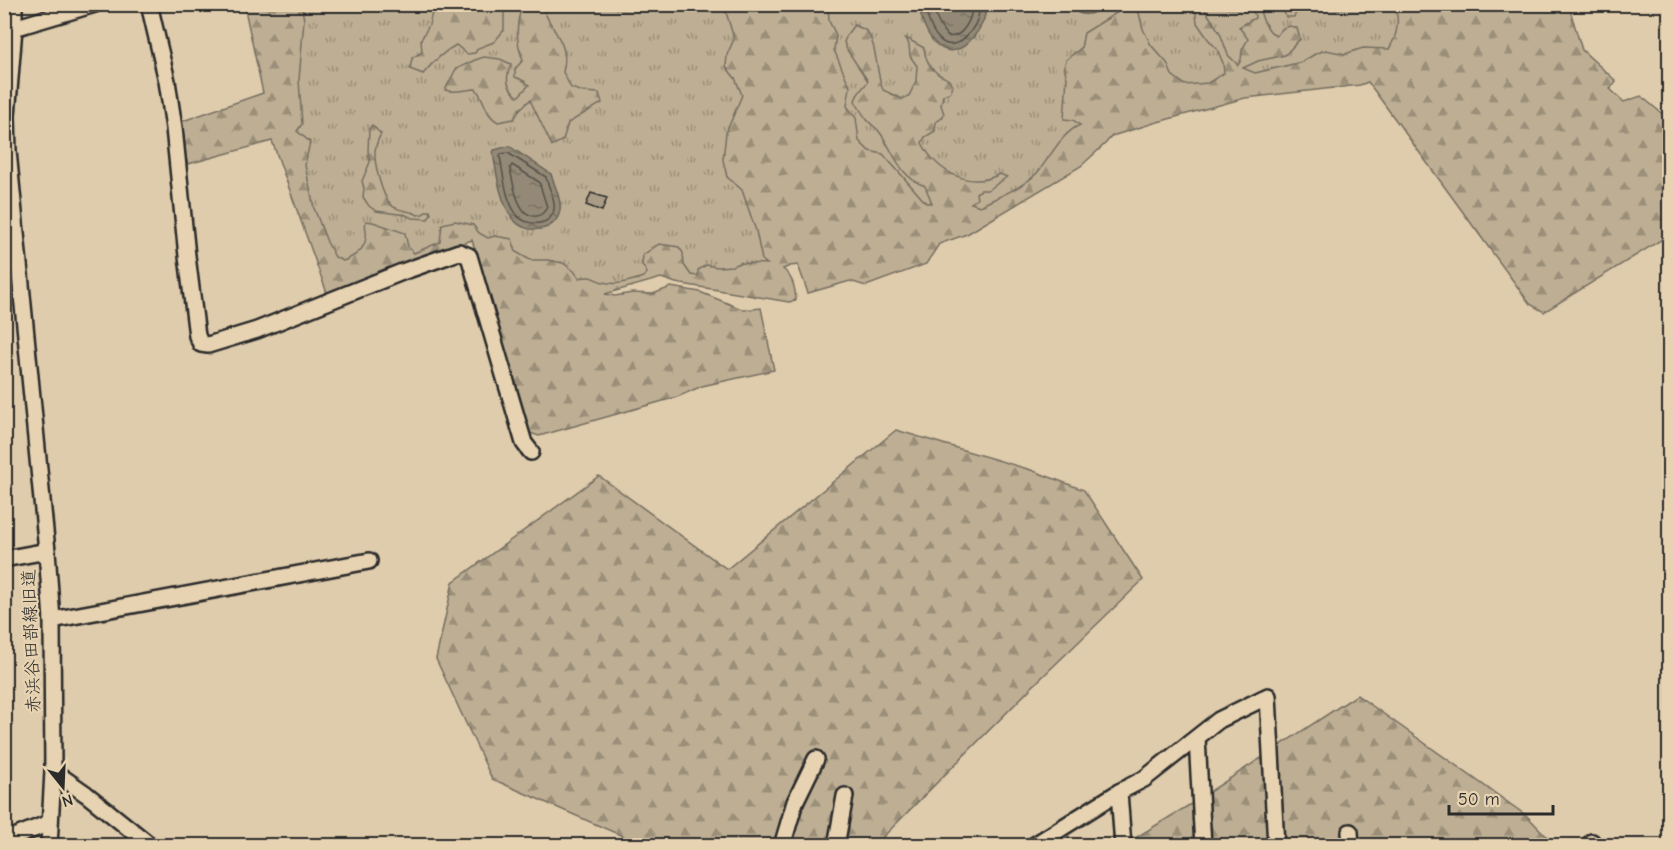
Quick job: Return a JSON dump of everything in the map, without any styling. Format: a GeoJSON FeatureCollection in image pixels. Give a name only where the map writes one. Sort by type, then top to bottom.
{"type":"FeatureCollection","features":[{"type":"Feature","properties":{"kind":"street","name":"赤浜谷田部線旧道"},"geometry":{"type":"LineString","coordinates":[[14,4],[9,28],[5,116],[52,620],[53,771],[49,846]]}},
{"type":"Feature","properties":{"kind":"street"},"geometry":{"type":"LineString","coordinates":[[9,28],[95,4]]}},
{"type":"Feature","properties":{"kind":"street"},"geometry":{"type":"LineString","coordinates":[[149,4],[171,104],[197,336],[201,344],[208,345],[257,330],[402,272],[459,252],[469,256],[524,443],[531,452]]}},
{"type":"Feature","properties":{"kind":"street"},"geometry":{"type":"LineString","coordinates":[[4,559],[47,551]]}},
{"type":"Feature","properties":{"kind":"street"},"geometry":{"type":"LineString","coordinates":[[52,620],[369,561]]}},
{"type":"Feature","properties":{"kind":"street"},"geometry":{"type":"LineString","coordinates":[[1033,846],[1144,779],[1219,720],[1268,696],[1276,846]]}},
{"type":"Feature","properties":{"kind":"street"},"geometry":{"type":"LineString","coordinates":[[1197,738],[1203,846]]}},
{"type":"Feature","properties":{"kind":"street"},"geometry":{"type":"LineString","coordinates":[[782,846],[795,802],[816,759]]}},
{"type":"Feature","properties":{"kind":"street"},"geometry":{"type":"LineString","coordinates":[[53,771],[86,794],[150,846]]}},
{"type":"Feature","properties":{"kind":"street"},"geometry":{"type":"LineString","coordinates":[[1119,792],[1123,846]]}},
{"type":"Feature","properties":{"kind":"street"},"geometry":{"type":"LineString","coordinates":[[836,846],[845,796]]}},
{"type":"Feature","properties":{"kind":"street"},"geometry":{"type":"LineString","coordinates":[[4,841],[49,823]]}},
{"type":"Feature","properties":{"kind":"green space"},"geometry":{"type":"Polygon","coordinates":[[[1445,4],[1460,47],[1107,124],[1028,190],[920,240],[836,228],[738,291],[661,276],[556,304],[474,235],[330,289],[257,5],[1445,4]]]}},
{"type":"Feature","properties":{"kind":"green space"},"geometry":{"type":"Polygon","coordinates":[[[244,5],[301,5],[304,19],[299,80],[302,124],[297,131],[310,142],[305,165],[314,208],[335,257],[343,261],[362,249],[366,234],[366,221],[405,233],[408,247],[414,253],[440,242],[442,224],[455,221],[473,225],[479,233],[488,238],[495,236],[512,239],[516,252],[530,260],[563,263],[579,278],[590,277],[608,283],[643,277],[647,273],[642,264],[643,255],[659,244],[679,247],[683,253],[684,265],[691,275],[698,276],[698,270],[706,265],[718,267],[740,263],[767,264],[762,260],[756,231],[742,190],[727,177],[723,160],[726,133],[742,95],[735,78],[726,67],[727,55],[734,39],[724,5],[828,5],[829,21],[836,35],[834,50],[850,87],[847,106],[856,118],[859,141],[869,151],[883,154],[926,203],[932,203],[925,186],[916,182],[902,169],[884,138],[866,119],[855,101],[868,81],[844,42],[854,25],[866,31],[873,44],[883,90],[902,99],[909,96],[916,81],[917,66],[910,56],[906,38],[924,48],[933,69],[953,86],[951,92],[943,95],[941,105],[944,114],[936,122],[935,131],[925,137],[922,143],[928,153],[945,170],[966,179],[977,180],[1000,174],[1007,177],[988,190],[976,193],[977,199],[971,203],[980,206],[1032,178],[1061,140],[1080,125],[1073,120],[1064,119],[1066,60],[1081,48],[1084,33],[1118,12],[1120,5],[1137,5],[1143,29],[1151,45],[1167,63],[1172,75],[1185,85],[1208,83],[1224,73],[1223,63],[1217,49],[1197,23],[1195,5],[1204,8],[1220,33],[1228,55],[1238,65],[1248,39],[1239,27],[1255,18],[1253,10],[1246,5],[1260,5],[1264,22],[1276,36],[1283,28],[1290,26],[1297,28],[1300,39],[1285,55],[1258,61],[1243,68],[1255,73],[1302,62],[1326,50],[1345,54],[1363,48],[1389,49],[1397,27],[1397,16],[1393,5],[1565,5],[1570,10],[1582,50],[1616,81],[1610,89],[1624,102],[1641,96],[1666,117],[1669,123],[1669,221],[1664,225],[1669,235],[1544,312],[1530,304],[1368,82],[1360,85],[1245,98],[1112,136],[1081,166],[967,234],[939,244],[926,264],[866,286],[850,281],[808,293],[798,265],[783,269],[791,279],[795,291],[796,300],[789,302],[676,283],[661,278],[605,294],[615,296],[632,293],[653,294],[671,287],[700,292],[744,310],[761,308],[774,370],[702,386],[677,397],[539,436],[530,433],[472,240],[327,293],[272,141],[188,164],[180,122],[263,93],[244,5]]]}},
{"type":"Feature","properties":{"kind":"green space"},"geometry":{"type":"Polygon","coordinates":[[[434,5],[504,5],[504,30],[494,42],[478,48],[475,53],[467,54],[456,45],[438,58],[423,74],[410,69],[412,58],[422,52],[421,40],[429,25],[434,5]]]}},
{"type":"Feature","properties":{"kind":"green space"},"geometry":{"type":"Polygon","coordinates":[[[523,5],[542,5],[562,44],[565,61],[563,72],[571,88],[583,92],[599,93],[602,103],[568,123],[563,140],[552,146],[530,100],[520,109],[514,119],[498,122],[490,115],[476,89],[445,90],[456,69],[484,57],[500,59],[511,64],[508,82],[518,97],[529,85],[515,77],[515,69],[523,60],[517,32],[523,5]]]}},
{"type":"Feature","properties":{"kind":"green space"},"geometry":{"type":"Polygon","coordinates":[[[1273,5],[1288,5],[1296,13],[1294,17],[1286,17],[1282,7],[1273,9],[1273,5]]]}},
{"type":"Feature","properties":{"kind":"green space"},"geometry":{"type":"Polygon","coordinates":[[[372,125],[381,134],[375,157],[379,180],[388,201],[394,207],[418,215],[430,211],[428,219],[376,211],[363,197],[362,181],[370,162],[369,129],[372,125]]]}},
{"type":"Feature","properties":{"kind":"green space"},"geometry":{"type":"Polygon","coordinates":[[[896,430],[1031,470],[1084,490],[1143,580],[1037,682],[875,845],[643,845],[492,779],[436,659],[453,582],[599,476],[727,569],[896,430]]]}},
{"type":"Feature","properties":{"kind":"green space"},"geometry":{"type":"Polygon","coordinates":[[[1357,695],[1527,816],[1555,845],[1122,846],[1191,804],[1357,695]]]}},
{"type":"Feature","properties":{"kind":"water"},"geometry":{"type":"Polygon","coordinates":[[[919,5],[985,5],[985,13],[980,28],[964,46],[955,50],[946,50],[938,46],[925,28],[919,5]]]}},
{"type":"Feature","properties":{"kind":"water"},"geometry":{"type":"Polygon","coordinates":[[[1070,5],[1103,5],[1090,14],[1081,14],[1070,5]]]}},
{"type":"Feature","properties":{"kind":"water"},"geometry":{"type":"Polygon","coordinates":[[[509,146],[551,174],[559,197],[560,210],[558,217],[547,227],[525,228],[513,219],[505,205],[493,153],[494,150],[509,146]]]}},
{"type":"Feature","properties":{"kind":"building"},"geometry":{"type":"Polygon","coordinates":[[[591,193],[607,198],[602,211],[586,205],[591,193]]]}}]}
